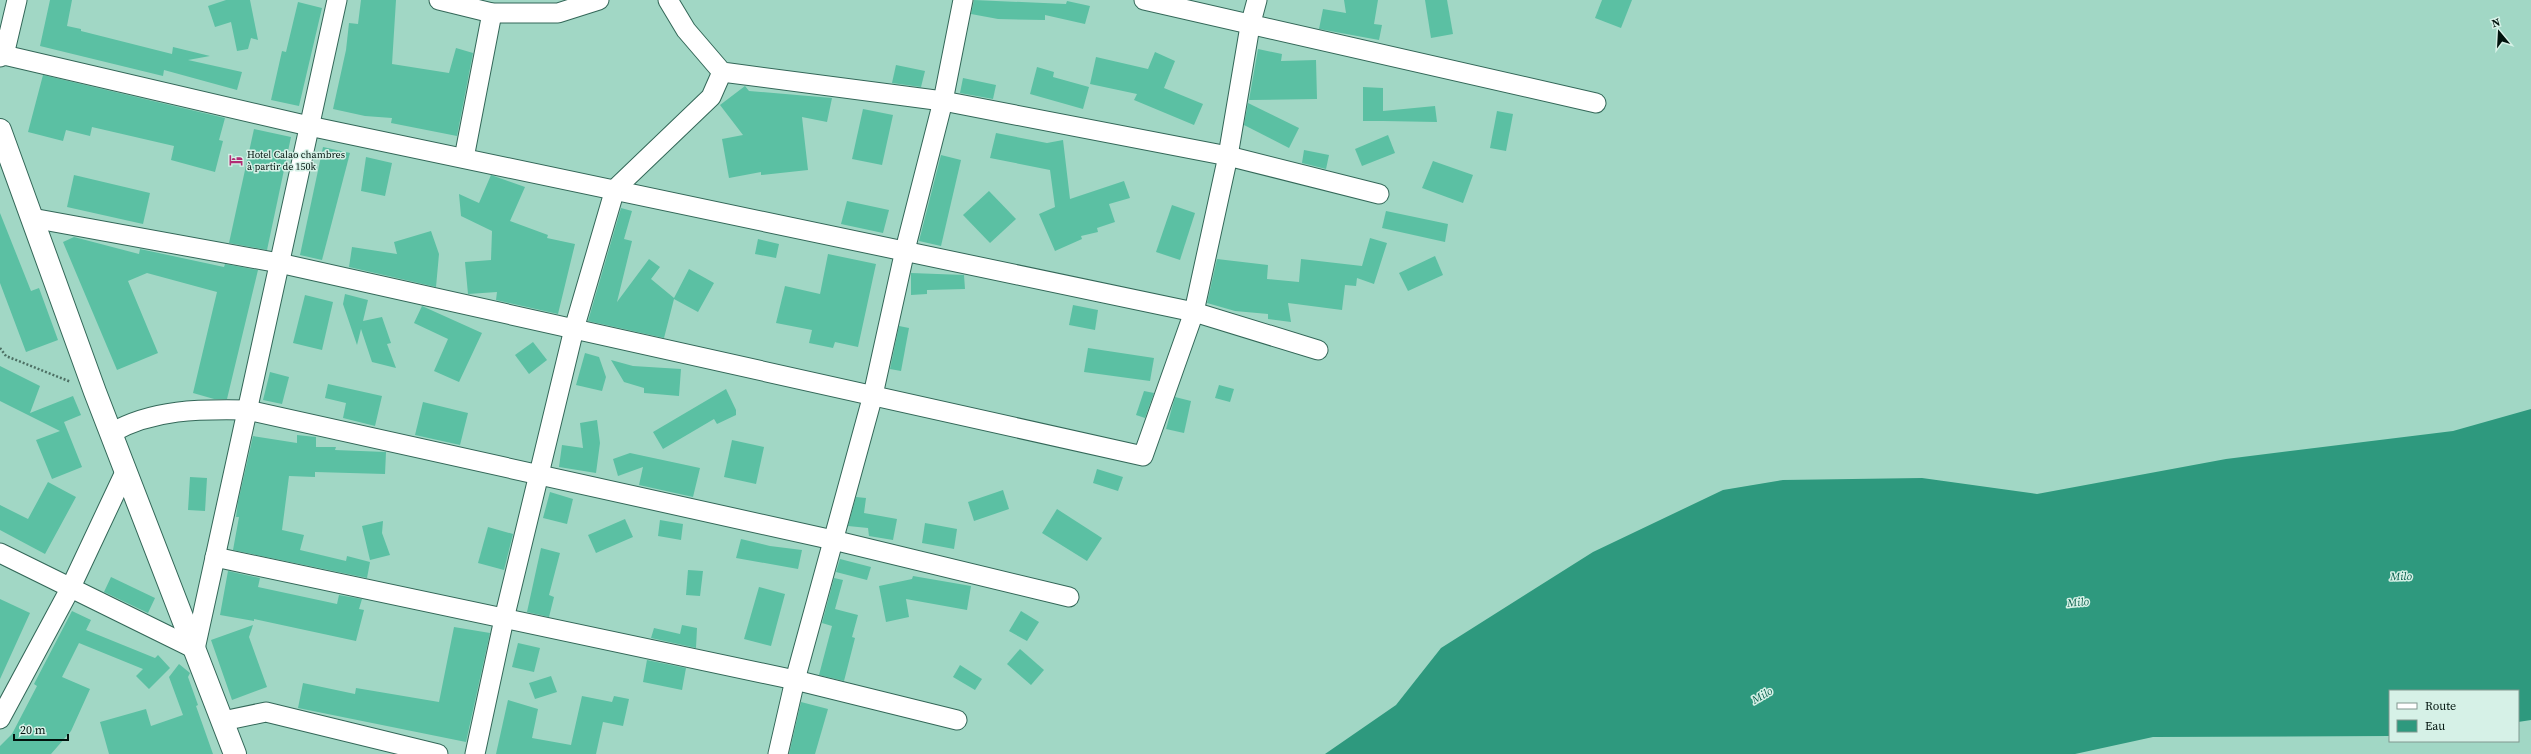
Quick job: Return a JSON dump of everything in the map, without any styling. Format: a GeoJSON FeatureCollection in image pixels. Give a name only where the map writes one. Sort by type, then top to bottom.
{"type":"FeatureCollection","features":[{"type":"Feature","properties":{"kind":"street"},"geometry":{"type":"LineString","coordinates":[[17,0],[2,56],[309,126],[615,188],[1194,312],[1318,350]]}},
{"type":"Feature","properties":{"kind":"street"},"geometry":{"type":"LineString","coordinates":[[195,649],[337,0]]}},
{"type":"Feature","properties":{"kind":"street"},"geometry":{"type":"LineString","coordinates":[[439,0],[492,13],[558,13],[599,0]]}},
{"type":"Feature","properties":{"kind":"street"},"geometry":{"type":"LineString","coordinates":[[668,0],[686,30],[722,72],[943,101],[1228,156],[1379,194]]}},
{"type":"Feature","properties":{"kind":"street"},"geometry":{"type":"LineString","coordinates":[[778,754],[795,680],[873,395],[905,250],[943,101],[963,0]]}},
{"type":"Feature","properties":{"kind":"street"},"geometry":{"type":"LineString","coordinates":[[1144,0],[1250,26],[1596,103]]}},
{"type":"Feature","properties":{"kind":"street"},"geometry":{"type":"LineString","coordinates":[[32,218],[279,263],[1143,456],[1194,312],[1228,156],[1250,26],[1257,0]]}},
{"type":"Feature","properties":{"kind":"street"},"geometry":{"type":"LineString","coordinates":[[464,158],[492,13]]}},
{"type":"Feature","properties":{"kind":"street"},"geometry":{"type":"LineString","coordinates":[[475,754],[504,619],[540,475],[574,329],[615,188],[650,153],[692,117],[711,97],[722,72]]}},
{"type":"Feature","properties":{"kind":"street"},"geometry":{"type":"LineString","coordinates":[[0,130],[95,392],[235,754]]}},
{"type":"Feature","properties":{"kind":"street"},"geometry":{"type":"LineString","coordinates":[[111,433],[145,417],[176,412],[247,410],[833,540],[1069,597]]}},
{"type":"Feature","properties":{"kind":"street"},"geometry":{"type":"LineString","coordinates":[[0,719],[70,589],[126,470]]}},
{"type":"Feature","properties":{"kind":"street"},"geometry":{"type":"LineString","coordinates":[[0,553],[70,589],[195,649]]}},
{"type":"Feature","properties":{"kind":"street"},"geometry":{"type":"LineString","coordinates":[[215,557],[795,680],[957,720]]}},
{"type":"Feature","properties":{"kind":"street"},"geometry":{"type":"LineString","coordinates":[[222,721],[266,712],[438,754]]}},
{"type":"Feature","properties":{"kind":"path"},"geometry":{"type":"LineString","coordinates":[[0,348],[6,356],[95,392]]}},
{"type":"Feature","properties":{"kind":"water","name":"Milo"},"geometry":{"type":"Polygon","coordinates":[[[2531,409],[2531,720],[2519,722],[2519,690],[2389,690],[2389,736],[2153,737],[2075,754],[1325,754],[1396,705],[1441,648],[1593,552],[1723,490],[1783,480],[1922,478],[2037,494],[2226,459],[2453,431],[2531,409]]]}},
{"type":"Feature","properties":{"kind":"building"},"geometry":{"type":"Polygon","coordinates":[[[50,0],[72,0],[67,26],[81,29],[81,31],[172,54],[173,47],[210,56],[188,60],[242,72],[237,90],[164,70],[163,76],[40,46],[50,0]]]}},
{"type":"Feature","properties":{"kind":"building"},"geometry":{"type":"Polygon","coordinates":[[[226,0],[250,0],[258,40],[251,38],[248,49],[237,51],[231,22],[215,27],[208,6],[226,0]]]}},
{"type":"Feature","properties":{"kind":"building"},"geometry":{"type":"Polygon","coordinates":[[[361,0],[396,0],[392,64],[449,73],[456,48],[473,53],[457,136],[391,123],[392,118],[365,116],[333,109],[346,50],[349,23],[358,24],[361,0]]]}},
{"type":"Feature","properties":{"kind":"building"},"geometry":{"type":"Polygon","coordinates":[[[974,0],[1066,4],[1067,1],[1090,6],[1085,24],[1045,15],[1045,20],[998,19],[971,14],[974,0]]]}},
{"type":"Feature","properties":{"kind":"building"},"geometry":{"type":"Polygon","coordinates":[[[1344,0],[1378,0],[1374,24],[1382,25],[1379,40],[1319,29],[1323,9],[1346,13],[1344,0]]]}},
{"type":"Feature","properties":{"kind":"building"},"geometry":{"type":"Polygon","coordinates":[[[1425,0],[1447,0],[1453,34],[1431,38],[1425,0]]]}},
{"type":"Feature","properties":{"kind":"building"},"geometry":{"type":"Polygon","coordinates":[[[1602,0],[1632,0],[1621,28],[1595,18],[1602,0]]]}},
{"type":"Feature","properties":{"kind":"building"},"geometry":{"type":"Polygon","coordinates":[[[298,2],[322,8],[299,106],[271,100],[282,51],[286,52],[298,2]]]}},
{"type":"Feature","properties":{"kind":"building"},"geometry":{"type":"Polygon","coordinates":[[[1258,49],[1282,54],[1281,61],[1316,60],[1317,99],[1249,100],[1258,49]]]}},
{"type":"Feature","properties":{"kind":"building"},"geometry":{"type":"Polygon","coordinates":[[[1155,52],[1175,61],[1164,88],[1203,104],[1194,125],[1134,100],[1137,94],[1090,84],[1096,57],[1148,69],[1155,52]]]}},
{"type":"Feature","properties":{"kind":"building"},"geometry":{"type":"Polygon","coordinates":[[[896,65],[925,71],[921,87],[892,83],[896,65]]]}},
{"type":"Feature","properties":{"kind":"building"},"geometry":{"type":"Polygon","coordinates":[[[1037,67],[1054,72],[1053,77],[1089,87],[1083,109],[1030,94],[1037,67]]]}},
{"type":"Feature","properties":{"kind":"building"},"geometry":{"type":"Polygon","coordinates":[[[43,75],[225,118],[219,140],[223,141],[215,172],[171,160],[174,146],[92,127],[90,136],[66,130],[63,141],[28,132],[43,75]]]}},
{"type":"Feature","properties":{"kind":"building"},"geometry":{"type":"Polygon","coordinates":[[[963,78],[996,85],[993,99],[960,93],[963,78]]]}},
{"type":"Feature","properties":{"kind":"building"},"geometry":{"type":"Polygon","coordinates":[[[745,86],[749,91],[832,98],[827,122],[802,117],[808,170],[761,175],[761,172],[729,178],[722,139],[743,135],[720,105],[745,86]]]}},
{"type":"Feature","properties":{"kind":"building"},"geometry":{"type":"Polygon","coordinates":[[[1363,87],[1383,88],[1383,121],[1363,121],[1363,87]]]}},
{"type":"Feature","properties":{"kind":"building"},"geometry":{"type":"Polygon","coordinates":[[[1248,103],[1299,128],[1289,148],[1244,125],[1248,103]]]}},
{"type":"Feature","properties":{"kind":"building"},"geometry":{"type":"Polygon","coordinates":[[[1435,106],[1437,122],[1383,121],[1383,111],[1435,106]]]}},
{"type":"Feature","properties":{"kind":"building"},"geometry":{"type":"Polygon","coordinates":[[[863,109],[893,115],[882,165],[852,159],[863,109]]]}},
{"type":"Feature","properties":{"kind":"building"},"geometry":{"type":"Polygon","coordinates":[[[1497,111],[1513,114],[1506,151],[1490,148],[1497,111]]]}},
{"type":"Feature","properties":{"kind":"building"},"geometry":{"type":"Polygon","coordinates":[[[254,129],[291,137],[267,250],[229,243],[254,129]]]}},
{"type":"Feature","properties":{"kind":"building"},"geometry":{"type":"Polygon","coordinates":[[[996,133],[1047,143],[1063,140],[1070,199],[1124,181],[1130,198],[1109,204],[1115,222],[1097,228],[1098,232],[1081,236],[1082,239],[1055,251],[1039,214],[1055,207],[1050,170],[990,158],[996,133]]]}},
{"type":"Feature","properties":{"kind":"building"},"geometry":{"type":"Polygon","coordinates":[[[1388,135],[1395,153],[1362,166],[1355,149],[1388,135]]]}},
{"type":"Feature","properties":{"kind":"building"},"geometry":{"type":"Polygon","coordinates":[[[323,147],[350,153],[322,260],[300,255],[323,147]]]}},
{"type":"Feature","properties":{"kind":"building"},"geometry":{"type":"Polygon","coordinates":[[[1304,150],[1329,155],[1326,169],[1302,163],[1304,150]]]}},
{"type":"Feature","properties":{"kind":"building"},"geometry":{"type":"Polygon","coordinates":[[[941,155],[961,160],[941,246],[919,241],[941,155]]]}},
{"type":"Feature","properties":{"kind":"building"},"geometry":{"type":"Polygon","coordinates":[[[366,157],[392,163],[385,196],[361,191],[366,157]]]}},
{"type":"Feature","properties":{"kind":"building"},"geometry":{"type":"Polygon","coordinates":[[[1433,161],[1473,175],[1463,203],[1422,188],[1433,161]]]}},
{"type":"Feature","properties":{"kind":"building"},"geometry":{"type":"Polygon","coordinates":[[[74,175],[150,193],[143,224],[67,207],[74,175]]]}},
{"type":"Feature","properties":{"kind":"building"},"geometry":{"type":"Polygon","coordinates":[[[491,175],[525,187],[510,221],[548,235],[547,238],[575,244],[558,314],[496,300],[497,292],[468,294],[465,262],[491,260],[492,231],[461,216],[459,194],[479,203],[491,175]]]}},
{"type":"Feature","properties":{"kind":"building"},"geometry":{"type":"Polygon","coordinates":[[[989,191],[1016,219],[990,243],[963,215],[989,191]]]}},
{"type":"Feature","properties":{"kind":"building"},"geometry":{"type":"Polygon","coordinates":[[[847,201],[889,210],[883,233],[841,224],[847,201]]]}},
{"type":"Feature","properties":{"kind":"building"},"geometry":{"type":"Polygon","coordinates":[[[1172,205],[1195,213],[1180,260],[1156,252],[1172,205]]]}},
{"type":"Feature","properties":{"kind":"building"},"geometry":{"type":"Polygon","coordinates":[[[621,208],[632,211],[624,239],[632,241],[617,302],[649,259],[660,267],[651,279],[674,298],[689,269],[714,283],[698,312],[674,299],[664,338],[588,321],[621,208]]]}},
{"type":"Feature","properties":{"kind":"building"},"geometry":{"type":"Polygon","coordinates":[[[1386,211],[1448,224],[1445,242],[1382,228],[1386,211]]]}},
{"type":"Feature","properties":{"kind":"building"},"geometry":{"type":"Polygon","coordinates":[[[0,213],[31,291],[39,288],[58,340],[26,352],[0,283],[0,213]]]}},
{"type":"Feature","properties":{"kind":"building"},"geometry":{"type":"Polygon","coordinates":[[[431,231],[439,254],[436,287],[349,267],[352,247],[397,254],[394,242],[431,231]]]}},
{"type":"Feature","properties":{"kind":"building"},"geometry":{"type":"Polygon","coordinates":[[[74,237],[139,254],[140,249],[224,267],[225,264],[258,270],[227,399],[214,399],[193,393],[217,292],[147,273],[128,281],[158,353],[117,370],[63,242],[74,237]]]}},
{"type":"Feature","properties":{"kind":"building"},"geometry":{"type":"Polygon","coordinates":[[[1370,238],[1387,243],[1374,284],[1357,278],[1356,286],[1345,285],[1342,310],[1288,303],[1291,322],[1268,319],[1268,314],[1235,311],[1207,303],[1217,259],[1268,265],[1267,279],[1299,282],[1301,259],[1362,266],[1370,238]]]}},
{"type":"Feature","properties":{"kind":"building"},"geometry":{"type":"Polygon","coordinates":[[[758,239],[779,244],[776,258],[755,254],[758,239]]]}},
{"type":"Feature","properties":{"kind":"building"},"geometry":{"type":"Polygon","coordinates":[[[828,254],[876,264],[858,347],[835,342],[833,348],[809,343],[812,330],[776,323],[785,286],[820,294],[828,254]]]}},
{"type":"Feature","properties":{"kind":"building"},"geometry":{"type":"Polygon","coordinates":[[[1435,256],[1443,275],[1408,291],[1399,273],[1435,256]]]}},
{"type":"Feature","properties":{"kind":"building"},"geometry":{"type":"Polygon","coordinates":[[[911,273],[964,275],[965,289],[927,290],[927,294],[911,295],[911,273]]]}},
{"type":"Feature","properties":{"kind":"building"},"geometry":{"type":"Polygon","coordinates":[[[345,294],[368,300],[363,321],[382,317],[391,343],[387,344],[396,368],[372,362],[361,329],[357,345],[343,304],[345,294]]]}},
{"type":"Feature","properties":{"kind":"building"},"geometry":{"type":"Polygon","coordinates":[[[305,295],[333,302],[322,350],[293,343],[305,295]]]}},
{"type":"Feature","properties":{"kind":"building"},"geometry":{"type":"Polygon","coordinates":[[[1073,305],[1098,310],[1095,330],[1069,325],[1073,305]]]}},
{"type":"Feature","properties":{"kind":"building"},"geometry":{"type":"Polygon","coordinates":[[[422,306],[482,333],[459,382],[434,371],[448,339],[414,323],[422,306]]]}},
{"type":"Feature","properties":{"kind":"building"},"geometry":{"type":"Polygon","coordinates":[[[899,326],[909,328],[901,371],[890,369],[899,326]]]}},
{"type":"Feature","properties":{"kind":"building"},"geometry":{"type":"Polygon","coordinates":[[[533,342],[547,360],[529,374],[515,355],[533,342]]]}},
{"type":"Feature","properties":{"kind":"building"},"geometry":{"type":"Polygon","coordinates":[[[1088,348],[1154,358],[1150,381],[1084,372],[1088,348]]]}},
{"type":"Feature","properties":{"kind":"building"},"geometry":{"type":"Polygon","coordinates":[[[585,353],[599,357],[606,377],[602,391],[576,385],[585,353]]]}},
{"type":"Feature","properties":{"kind":"building"},"geometry":{"type":"Polygon","coordinates":[[[611,360],[633,366],[681,369],[679,396],[644,393],[644,388],[624,382],[611,360]]]}},
{"type":"Feature","properties":{"kind":"building"},"geometry":{"type":"Polygon","coordinates":[[[0,366],[40,386],[30,413],[73,396],[81,415],[64,422],[82,467],[52,479],[36,440],[60,431],[0,401],[0,366]]]}},
{"type":"Feature","properties":{"kind":"building"},"geometry":{"type":"Polygon","coordinates":[[[270,372],[289,377],[282,404],[263,400],[270,372]]]}},
{"type":"Feature","properties":{"kind":"building"},"geometry":{"type":"Polygon","coordinates":[[[328,384],[382,396],[375,426],[343,418],[346,403],[325,398],[328,384]]]}},
{"type":"Feature","properties":{"kind":"building"},"geometry":{"type":"Polygon","coordinates":[[[1219,385],[1234,389],[1230,402],[1215,398],[1219,385]]]}},
{"type":"Feature","properties":{"kind":"building"},"geometry":{"type":"Polygon","coordinates":[[[726,389],[736,410],[736,415],[717,424],[714,419],[663,449],[653,432],[726,389]]]}},
{"type":"Feature","properties":{"kind":"building"},"geometry":{"type":"Polygon","coordinates":[[[1144,391],[1154,393],[1145,418],[1136,415],[1144,391]]]}},
{"type":"Feature","properties":{"kind":"building"},"geometry":{"type":"Polygon","coordinates":[[[1175,397],[1191,401],[1184,433],[1166,429],[1175,397]]]}},
{"type":"Feature","properties":{"kind":"building"},"geometry":{"type":"Polygon","coordinates":[[[423,402],[468,413],[460,445],[415,435],[423,402]]]}},
{"type":"Feature","properties":{"kind":"building"},"geometry":{"type":"Polygon","coordinates":[[[597,420],[600,443],[596,473],[559,467],[562,445],[583,448],[580,423],[597,420]]]}},
{"type":"Feature","properties":{"kind":"building"},"geometry":{"type":"Polygon","coordinates":[[[297,435],[316,437],[316,447],[336,447],[335,450],[386,452],[385,474],[315,472],[315,477],[289,476],[282,530],[304,535],[300,550],[346,561],[347,556],[370,562],[367,578],[233,550],[239,517],[236,517],[238,502],[253,436],[297,443],[297,435]]]}},
{"type":"Feature","properties":{"kind":"building"},"geometry":{"type":"Polygon","coordinates":[[[732,440],[764,447],[756,484],[724,477],[732,440]]]}},
{"type":"Feature","properties":{"kind":"building"},"geometry":{"type":"Polygon","coordinates":[[[630,453],[700,468],[693,497],[639,485],[643,467],[618,476],[613,459],[630,453]]]}},
{"type":"Feature","properties":{"kind":"building"},"geometry":{"type":"Polygon","coordinates":[[[1097,469],[1123,477],[1118,491],[1093,483],[1097,469]]]}},
{"type":"Feature","properties":{"kind":"building"},"geometry":{"type":"Polygon","coordinates":[[[190,477],[207,478],[205,511],[188,510],[190,477]]]}},
{"type":"Feature","properties":{"kind":"building"},"geometry":{"type":"Polygon","coordinates":[[[48,482],[76,497],[45,554],[0,530],[0,505],[28,519],[48,482]]]}},
{"type":"Feature","properties":{"kind":"building"},"geometry":{"type":"Polygon","coordinates":[[[1003,490],[1009,509],[974,521],[968,502],[1003,490]]]}},
{"type":"Feature","properties":{"kind":"building"},"geometry":{"type":"Polygon","coordinates":[[[550,492],[573,499],[567,524],[543,518],[550,492]]]}},
{"type":"Feature","properties":{"kind":"building"},"geometry":{"type":"Polygon","coordinates":[[[856,497],[866,498],[864,513],[897,519],[893,540],[869,536],[868,528],[848,526],[856,497]]]}},
{"type":"Feature","properties":{"kind":"building"},"geometry":{"type":"Polygon","coordinates":[[[1057,509],[1102,538],[1087,561],[1042,533],[1057,509]]]}},
{"type":"Feature","properties":{"kind":"building"},"geometry":{"type":"Polygon","coordinates":[[[625,519],[633,537],[596,553],[588,535],[625,519]]]}},
{"type":"Feature","properties":{"kind":"building"},"geometry":{"type":"Polygon","coordinates":[[[660,520],[683,524],[681,540],[658,536],[660,520]]]}},
{"type":"Feature","properties":{"kind":"building"},"geometry":{"type":"Polygon","coordinates":[[[383,521],[382,533],[390,555],[370,560],[362,526],[383,521]]]}},
{"type":"Feature","properties":{"kind":"building"},"geometry":{"type":"Polygon","coordinates":[[[925,523],[957,529],[954,549],[922,543],[925,523]]]}},
{"type":"Feature","properties":{"kind":"building"},"geometry":{"type":"Polygon","coordinates":[[[488,527],[513,534],[504,570],[478,563],[488,527]]]}},
{"type":"Feature","properties":{"kind":"building"},"geometry":{"type":"Polygon","coordinates":[[[741,539],[770,546],[802,550],[798,569],[736,558],[741,539]]]}},
{"type":"Feature","properties":{"kind":"building"},"geometry":{"type":"Polygon","coordinates":[[[541,548],[560,553],[549,595],[554,597],[549,617],[527,612],[541,548]]]}},
{"type":"Feature","properties":{"kind":"building"},"geometry":{"type":"Polygon","coordinates":[[[840,559],[871,567],[867,580],[836,572],[840,559]]]}},
{"type":"Feature","properties":{"kind":"building"},"geometry":{"type":"Polygon","coordinates":[[[688,570],[703,571],[700,596],[686,595],[688,570]]]}},
{"type":"Feature","properties":{"kind":"building"},"geometry":{"type":"Polygon","coordinates":[[[228,571],[260,578],[258,587],[337,604],[339,595],[362,599],[359,609],[364,610],[356,641],[254,619],[254,621],[220,615],[228,571]]]}},
{"type":"Feature","properties":{"kind":"building"},"geometry":{"type":"Polygon","coordinates":[[[913,576],[971,586],[967,610],[906,599],[909,617],[886,622],[879,586],[912,579],[913,576]]]}},
{"type":"Feature","properties":{"kind":"building"},"geometry":{"type":"Polygon","coordinates":[[[111,577],[155,598],[148,613],[104,592],[111,577]]]}},
{"type":"Feature","properties":{"kind":"building"},"geometry":{"type":"Polygon","coordinates":[[[834,578],[843,580],[835,609],[858,615],[852,637],[855,638],[844,681],[819,675],[832,626],[822,623],[834,578]]]}},
{"type":"Feature","properties":{"kind":"building"},"geometry":{"type":"Polygon","coordinates":[[[759,587],[785,594],[771,646],[744,639],[759,587]]]}},
{"type":"Feature","properties":{"kind":"building"},"geometry":{"type":"Polygon","coordinates":[[[0,599],[30,613],[0,679],[0,599]]]}},
{"type":"Feature","properties":{"kind":"building"},"geometry":{"type":"Polygon","coordinates":[[[72,611],[91,620],[86,630],[155,658],[158,655],[170,668],[149,689],[136,676],[143,669],[79,643],[62,677],[90,689],[71,731],[51,754],[0,754],[0,746],[12,734],[37,686],[34,684],[72,611]]]}},
{"type":"Feature","properties":{"kind":"building"},"geometry":{"type":"Polygon","coordinates":[[[1021,611],[1039,622],[1027,641],[1009,631],[1021,611]]]}},
{"type":"Feature","properties":{"kind":"building"},"geometry":{"type":"Polygon","coordinates":[[[253,625],[249,637],[267,687],[232,700],[211,640],[253,625]]]}},
{"type":"Feature","properties":{"kind":"building"},"geometry":{"type":"Polygon","coordinates":[[[682,625],[697,628],[696,648],[651,638],[654,628],[680,634],[682,625]]]}},
{"type":"Feature","properties":{"kind":"building"},"geometry":{"type":"Polygon","coordinates":[[[454,627],[490,633],[466,742],[298,708],[303,683],[355,694],[356,688],[439,702],[454,627]]]}},
{"type":"Feature","properties":{"kind":"building"},"geometry":{"type":"Polygon","coordinates":[[[518,643],[540,648],[534,672],[512,667],[518,643]]]}},
{"type":"Feature","properties":{"kind":"building"},"geometry":{"type":"Polygon","coordinates":[[[1020,649],[1044,670],[1031,685],[1007,664],[1020,649]]]}},
{"type":"Feature","properties":{"kind":"building"},"geometry":{"type":"Polygon","coordinates":[[[647,660],[686,668],[682,690],[643,682],[647,660]]]}},
{"type":"Feature","properties":{"kind":"building"},"geometry":{"type":"Polygon","coordinates":[[[179,664],[190,673],[188,677],[198,705],[196,706],[213,754],[109,754],[100,722],[146,709],[151,726],[183,715],[169,677],[179,664]]]}},
{"type":"Feature","properties":{"kind":"building"},"geometry":{"type":"Polygon","coordinates":[[[960,665],[982,679],[975,690],[953,677],[960,665]]]}},
{"type":"Feature","properties":{"kind":"building"},"geometry":{"type":"Polygon","coordinates":[[[551,676],[557,692],[535,699],[529,683],[551,676]]]}},
{"type":"Feature","properties":{"kind":"building"},"geometry":{"type":"Polygon","coordinates":[[[582,696],[612,702],[614,696],[629,699],[623,726],[603,722],[596,754],[496,754],[508,700],[538,709],[532,738],[571,745],[582,696]]]}},
{"type":"Feature","properties":{"kind":"building"},"geometry":{"type":"Polygon","coordinates":[[[801,702],[828,709],[815,754],[789,754],[801,702]]]}},
{"type":"Feature","properties":{"kind":"place","name":"Hotel Calao chambres à partir de 150k"},"geometry":{"type":"Point","coordinates":[236,160]}}]}
